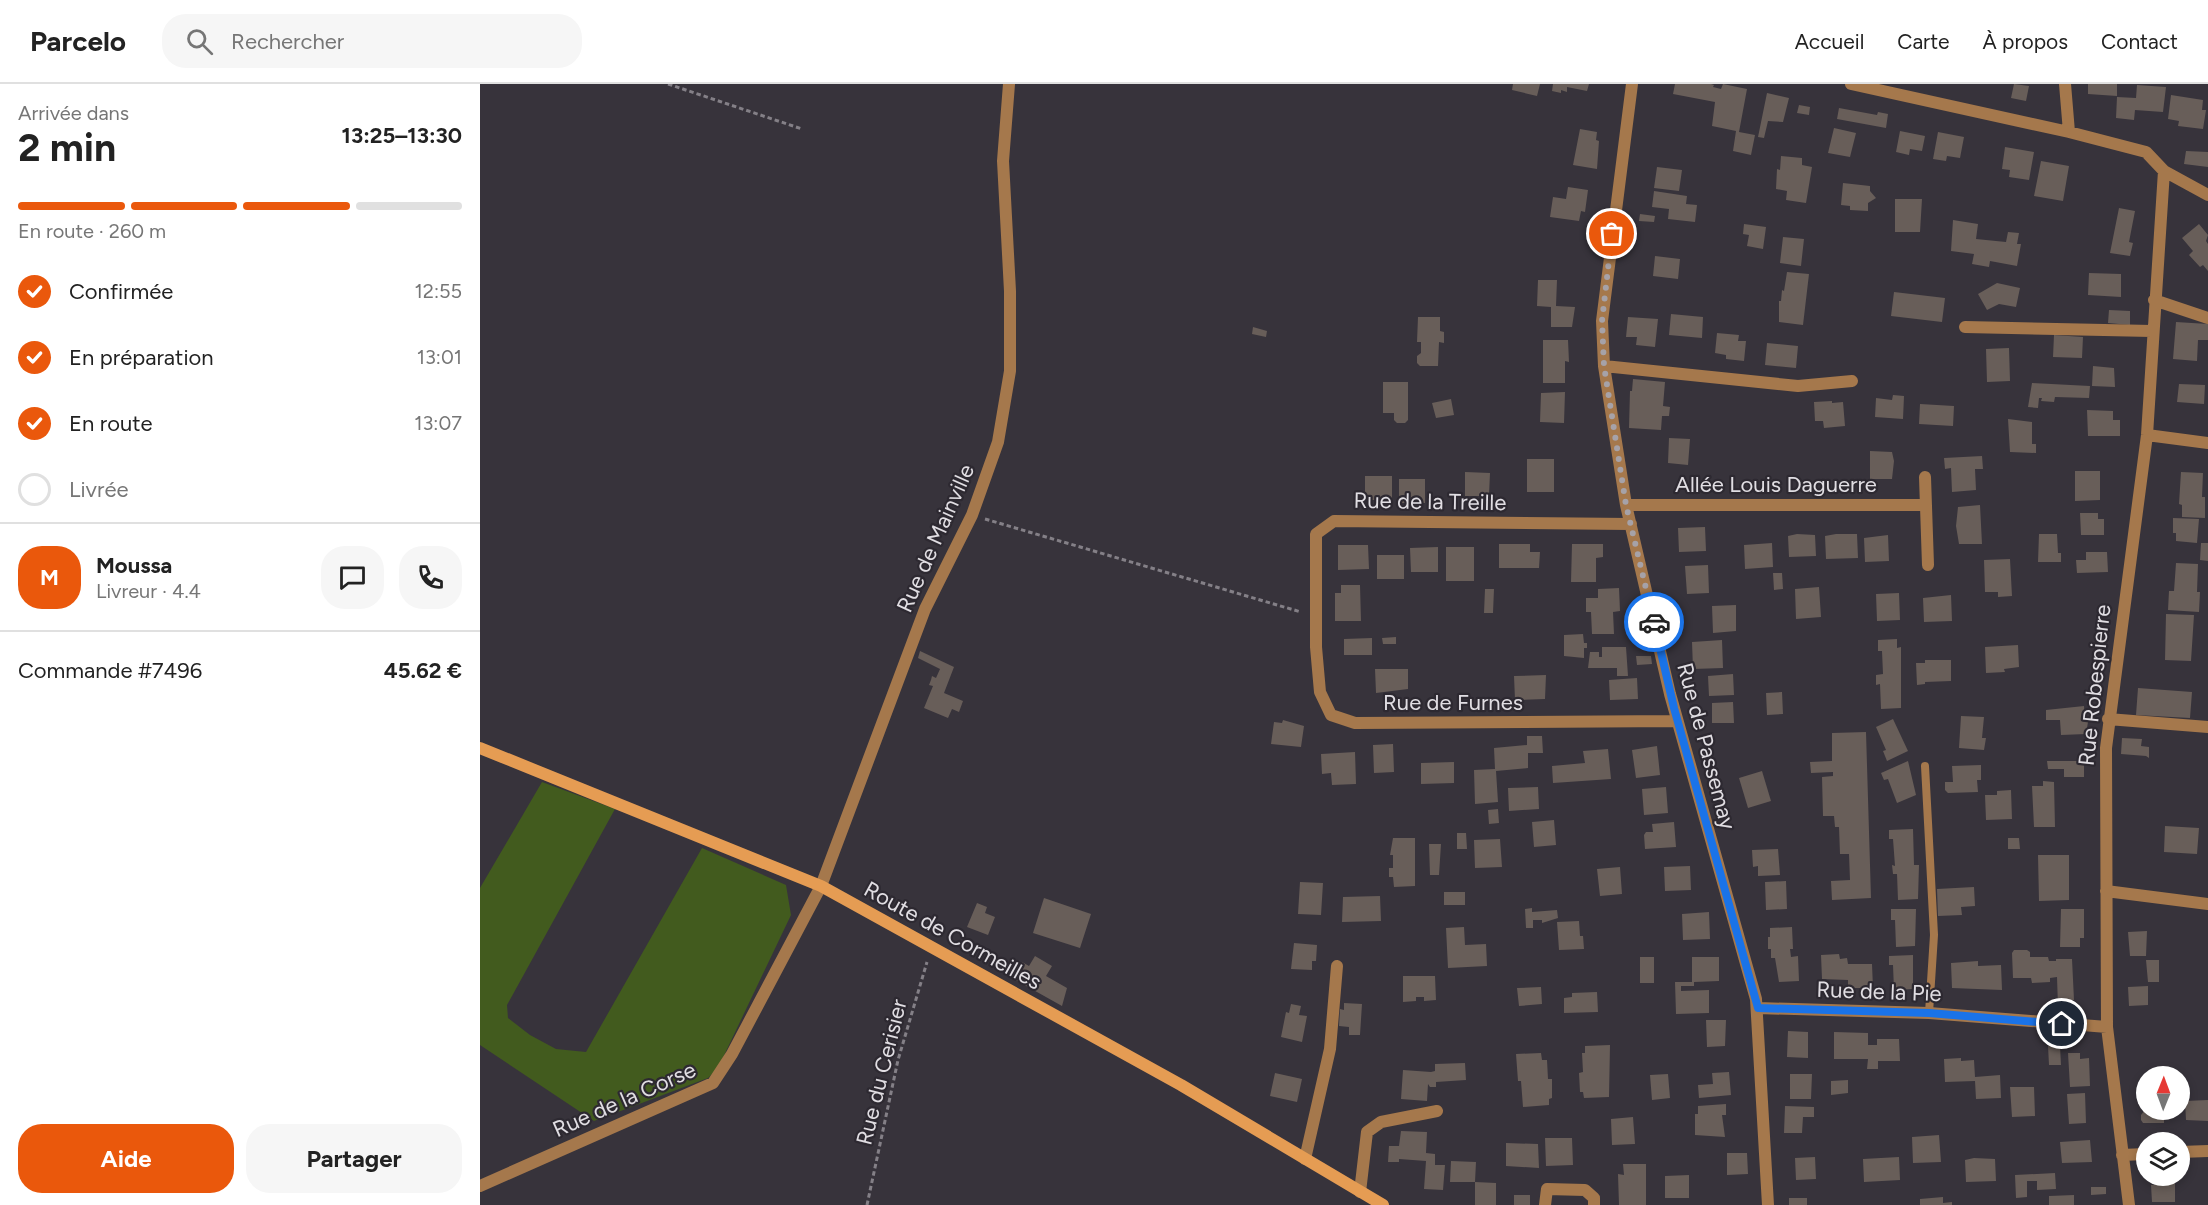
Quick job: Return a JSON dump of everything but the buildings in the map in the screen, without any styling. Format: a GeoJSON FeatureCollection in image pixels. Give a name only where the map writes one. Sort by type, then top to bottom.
{"type":"FeatureCollection","features":[{"type":"Feature","properties":{"kind":"main road","name":"Route de Cormeilles"},"geometry":{"type":"LineString","coordinates":[[480,748],[821,886],[1181,1085],[1383,1205]]}},
{"type":"Feature","properties":{"kind":"street","name":"Rue de Mainville"},"geometry":{"type":"LineString","coordinates":[[821,886],[925,609],[972,515],[998,442],[1010,371],[1010,291],[1003,161],[1009,84]]}},
{"type":"Feature","properties":{"kind":"street","name":"Rue de Passemay"},"geometry":{"type":"LineString","coordinates":[[1632,84],[1602,321],[1604,366],[1626,505],[1677,721],[1758,1008],[1768,1205]]}},
{"type":"Feature","properties":{"kind":"street"},"geometry":{"type":"LineString","coordinates":[[1851,84],[2069,132],[2146,152],[2164,171],[2208,195]]}},
{"type":"Feature","properties":{"kind":"street"},"geometry":{"type":"LineString","coordinates":[[2066,84],[2069,132]]}},
{"type":"Feature","properties":{"kind":"street","name":"Rue Robespierre"},"geometry":{"type":"LineString","coordinates":[[2129,1205],[2107,1027],[2108,719],[2146,435],[2164,171]]}},
{"type":"Feature","properties":{"kind":"street"},"geometry":{"type":"LineString","coordinates":[[2154,300],[2208,318]]}},
{"type":"Feature","properties":{"kind":"street"},"geometry":{"type":"LineString","coordinates":[[1965,327],[2152,331]]}},
{"type":"Feature","properties":{"kind":"street"},"geometry":{"type":"LineString","coordinates":[[1604,366],[1798,386],[1852,381]]}},
{"type":"Feature","properties":{"kind":"street"},"geometry":{"type":"LineString","coordinates":[[2146,435],[2208,443]]}},
{"type":"Feature","properties":{"kind":"street"},"geometry":{"type":"LineString","coordinates":[[1925,477],[1928,565]]}},
{"type":"Feature","properties":{"kind":"street","name":"Allée Louis Daguerre"},"geometry":{"type":"LineString","coordinates":[[1626,505],[1926,505]]}},
{"type":"Feature","properties":{"kind":"street","name":"Rue de la Treille"},"geometry":{"type":"LineString","coordinates":[[1317,617],[1316,534],[1334,522],[1631,524]]}},
{"type":"Feature","properties":{"kind":"street","name":"Rue de Furnes"},"geometry":{"type":"LineString","coordinates":[[1317,617],[1320,692],[1331,715],[1355,723],[1677,721]]}},
{"type":"Feature","properties":{"kind":"street"},"geometry":{"type":"LineString","coordinates":[[2108,719],[2208,727]]}},
{"type":"Feature","properties":{"kind":"street","name":"Rue de la Corse"},"geometry":{"type":"LineString","coordinates":[[480,1186],[713,1083],[732,1054],[821,886]]}},
{"type":"Feature","properties":{"kind":"street"},"geometry":{"type":"LineString","coordinates":[[2106,891],[2208,904]]}},
{"type":"Feature","properties":{"kind":"street"},"geometry":{"type":"LineString","coordinates":[[1305,1159],[1330,1049],[1337,966]]}},
{"type":"Feature","properties":{"kind":"street","name":"Rue de la Pie"},"geometry":{"type":"LineString","coordinates":[[1758,1008],[1929,1013],[2107,1027]]}},
{"type":"Feature","properties":{"kind":"street"},"geometry":{"type":"LineString","coordinates":[[1360,1192],[1367,1132],[1381,1122],[1437,1111]]}},
{"type":"Feature","properties":{"kind":"street"},"geometry":{"type":"LineString","coordinates":[[2190,1152],[2208,1151]]}},
{"type":"Feature","properties":{"kind":"street"},"geometry":{"type":"LineString","coordinates":[[2122,1155],[2136,1154]]}},
{"type":"Feature","properties":{"kind":"street"},"geometry":{"type":"LineString","coordinates":[[1545,1205],[1547,1189],[1585,1190],[1593,1197],[1594,1205]]}},
{"type":"Feature","properties":{"kind":"lane"},"geometry":{"type":"LineString","coordinates":[[1925,766],[1934,935],[1929,1013]]}},
{"type":"Feature","properties":{"kind":"path"},"geometry":{"type":"LineString","coordinates":[[668,84],[802,129]]}},
{"type":"Feature","properties":{"kind":"path"},"geometry":{"type":"LineString","coordinates":[[972,515],[1317,617]]}},
{"type":"Feature","properties":{"kind":"path","name":"Rue du Cerisier"},"geometry":{"type":"LineString","coordinates":[[867,1205],[898,1059],[931,947]]}},
{"type":"Feature","properties":{"kind":"green space"},"geometry":{"type":"Polygon","coordinates":[[[542,782],[615,809],[507,1005],[508,1018],[530,1035],[556,1049],[586,1052],[702,848],[786,885],[791,915],[718,1068],[708,1078],[594,1121],[480,1045],[480,888],[542,782]]]}},
{"type":"Feature","properties":{"kind":"way so far"},"geometry":{"type":"LineString","coordinates":[[1612,234],[1602,321],[1604,366],[1612,429],[1626,505],[1654,622]]}},
{"type":"Feature","properties":{"kind":"route"},"geometry":{"type":"LineString","coordinates":[[1654,622],[1674,708],[1758,1008],[1929,1013],[2062,1024]]}}]}
